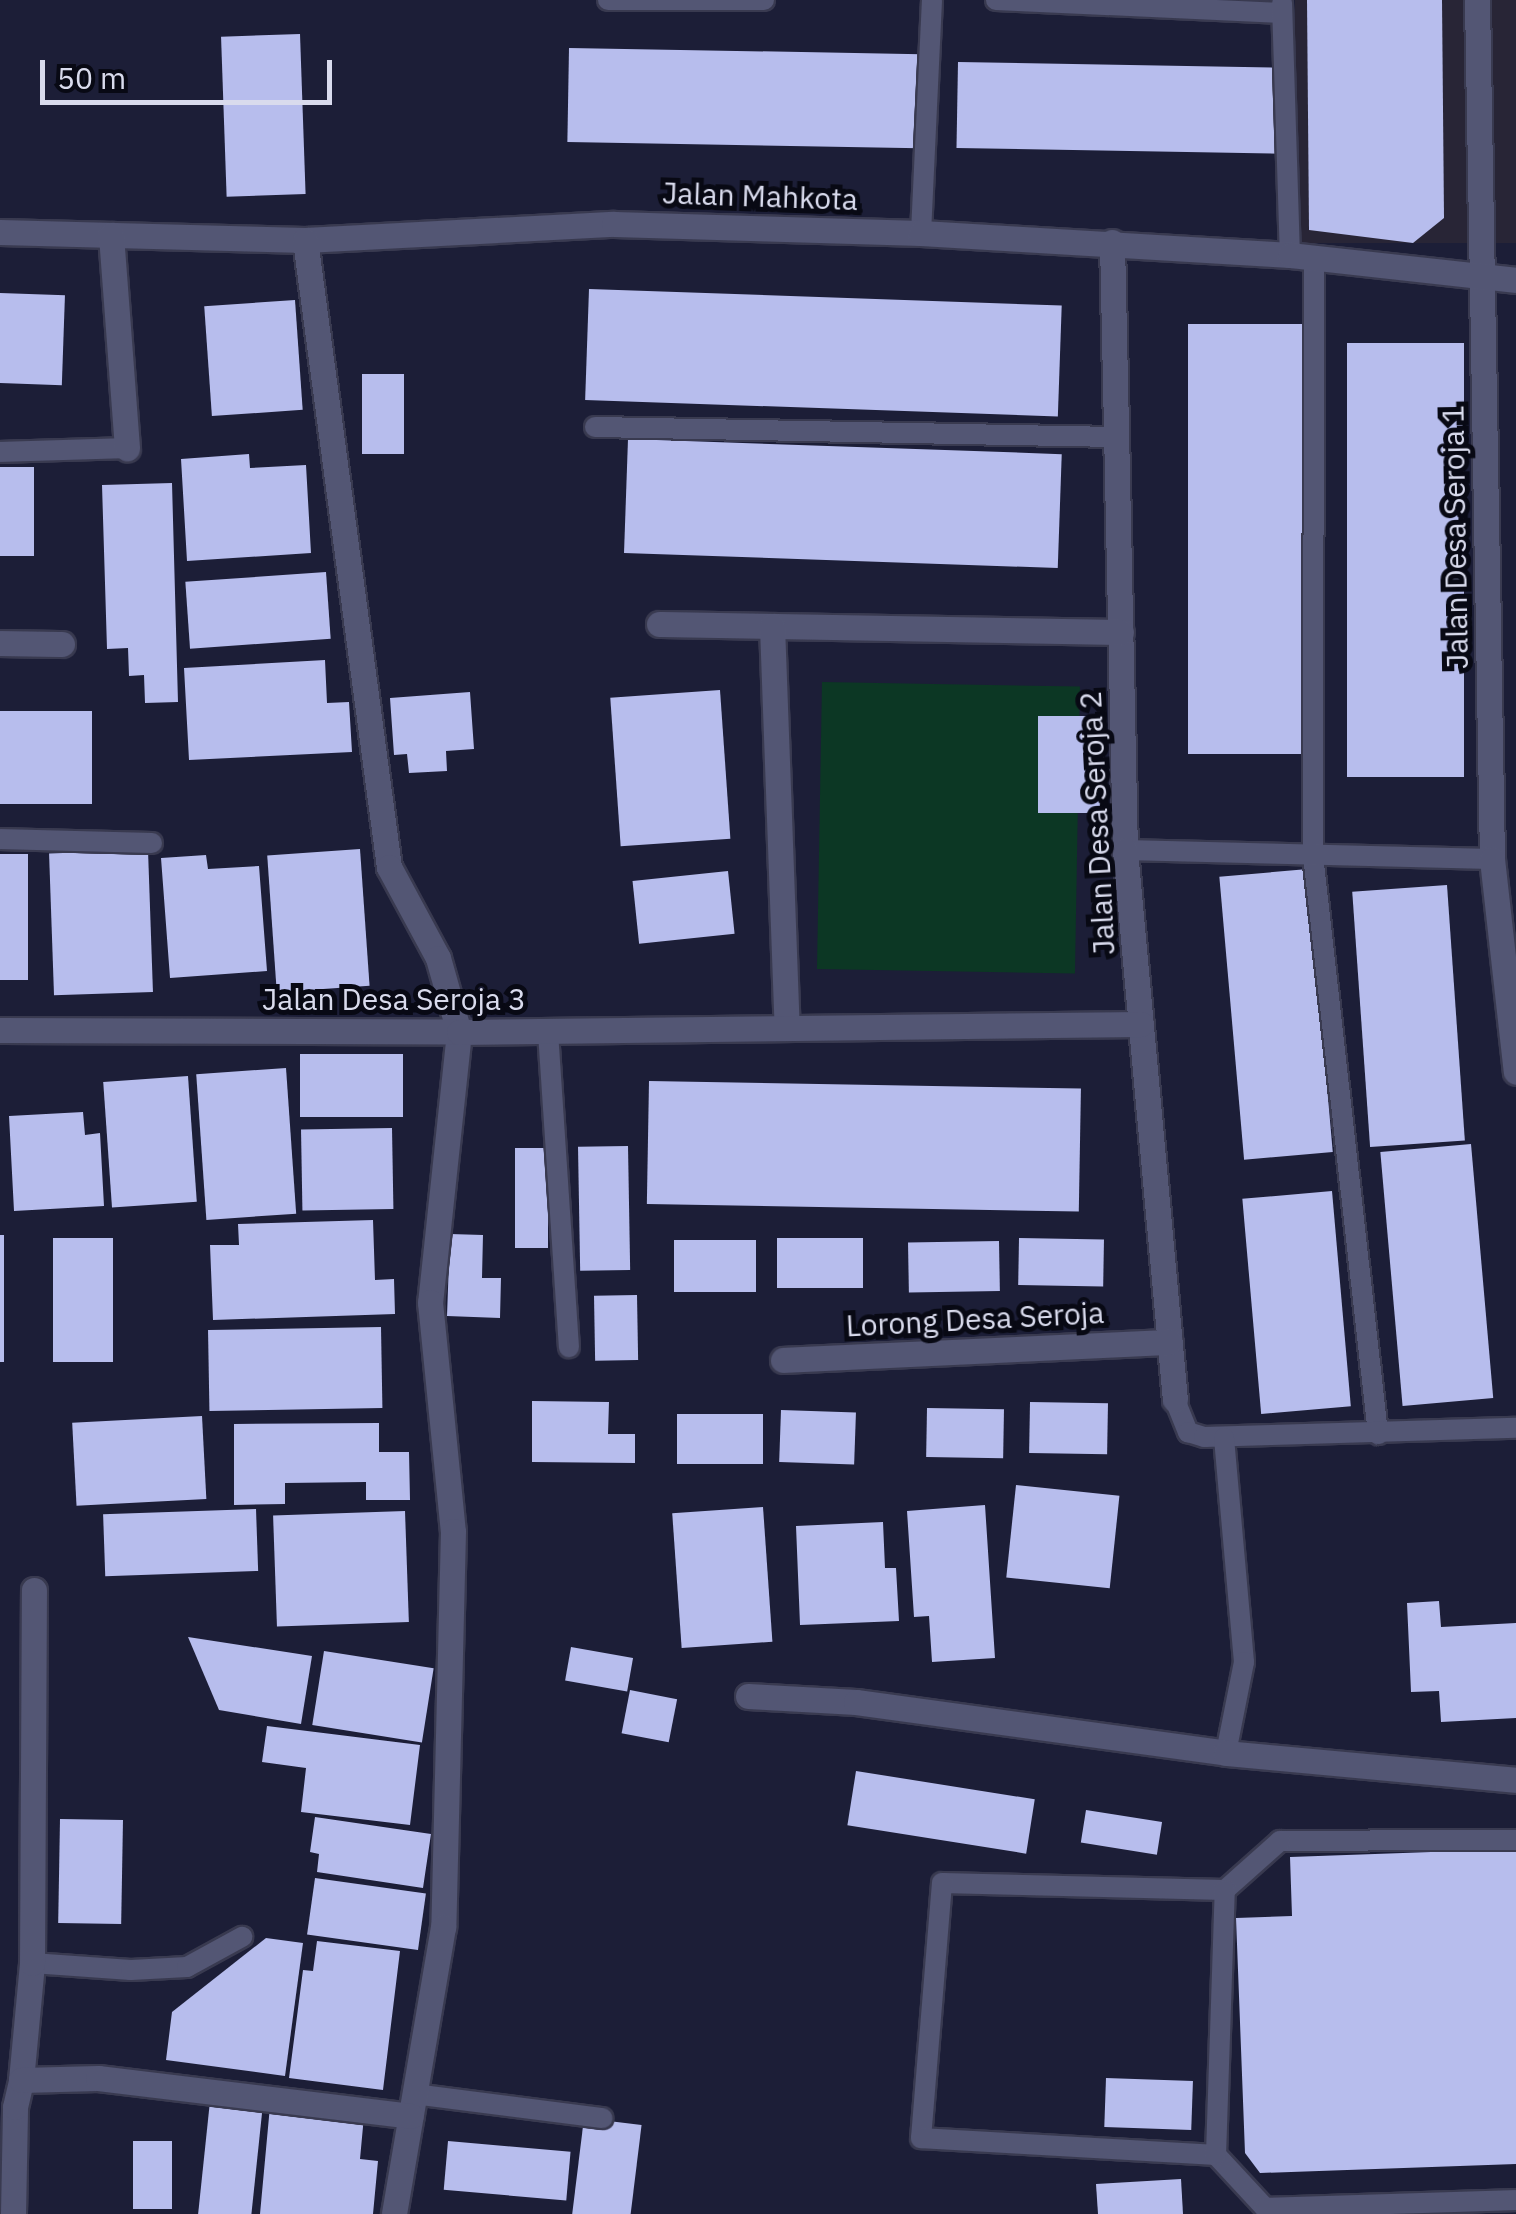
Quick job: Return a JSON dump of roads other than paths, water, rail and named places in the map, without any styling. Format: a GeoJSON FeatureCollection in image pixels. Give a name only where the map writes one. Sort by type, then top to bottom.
{"type":"FeatureCollection","features":[{"type":"Feature","properties":{"kind":"street","name":"Jalan Desa Seroja 1"},"geometry":{"type":"LineString","coordinates":[[1477,0],[1492,859],[1516,1072]]}},
{"type":"Feature","properties":{"kind":"street","name":"Jalan Mahkota"},"geometry":{"type":"LineString","coordinates":[[0,232],[305,240],[614,224],[921,233],[1302,256],[1516,280]]}},
{"type":"Feature","properties":{"kind":"street"},"geometry":{"type":"LineString","coordinates":[[111,235],[127,448]]}},
{"type":"Feature","properties":{"kind":"street"},"geometry":{"type":"LineString","coordinates":[[305,240],[389,867],[438,958],[459,1032],[430,1302],[453,1531],[443,1927],[394,2214]]}},
{"type":"Feature","properties":{"kind":"street","name":"Jalan Desa Seroja 2"},"geometry":{"type":"LineString","coordinates":[[1112,242],[1125,850],[1174,1400]]}},
{"type":"Feature","properties":{"kind":"street"},"geometry":{"type":"LineString","coordinates":[[658,624],[1121,632]]}},
{"type":"Feature","properties":{"kind":"street"},"geometry":{"type":"LineString","coordinates":[[772,626],[787,1028]]}},
{"type":"Feature","properties":{"kind":"street"},"geometry":{"type":"LineString","coordinates":[[0,644],[62,644]]}},
{"type":"Feature","properties":{"kind":"street","name":"Jalan Desa Seroja 3"},"geometry":{"type":"LineString","coordinates":[[0,1030],[548,1032],[1142,1024]]}},
{"type":"Feature","properties":{"kind":"street","name":"Lorong Desa Seroja"},"geometry":{"type":"LineString","coordinates":[[784,1360],[1170,1342]]}},
{"type":"Feature","properties":{"kind":"street"},"geometry":{"type":"LineString","coordinates":[[13,2214],[8,2136],[21,2080],[32,1963],[34,1590]]}},
{"type":"Feature","properties":{"kind":"street"},"geometry":{"type":"LineString","coordinates":[[748,1696],[856,1702],[1226,1753],[1516,1780]]}},
{"type":"Feature","properties":{"kind":"street"},"geometry":{"type":"LineString","coordinates":[[21,2080],[98,2078],[412,2106]]}},
{"type":"Feature","properties":{"kind":"lane"},"geometry":{"type":"LineString","coordinates":[[608,0],[764,0]]}},
{"type":"Feature","properties":{"kind":"lane"},"geometry":{"type":"LineString","coordinates":[[921,233],[932,0]]}},
{"type":"Feature","properties":{"kind":"lane"},"geometry":{"type":"LineString","coordinates":[[996,0],[1282,6],[1302,256],[1312,855],[1378,1434]]}},
{"type":"Feature","properties":{"kind":"lane"},"geometry":{"type":"LineString","coordinates":[[595,427],[1118,437]]}},
{"type":"Feature","properties":{"kind":"lane"},"geometry":{"type":"LineString","coordinates":[[0,452],[127,448]]}},
{"type":"Feature","properties":{"kind":"lane"},"geometry":{"type":"LineString","coordinates":[[0,839],[152,843]]}},
{"type":"Feature","properties":{"kind":"lane"},"geometry":{"type":"LineString","coordinates":[[1125,850],[1492,859]]}},
{"type":"Feature","properties":{"kind":"lane"},"geometry":{"type":"LineString","coordinates":[[548,1032],[569,1347]]}},
{"type":"Feature","properties":{"kind":"lane"},"geometry":{"type":"LineString","coordinates":[[1174,1400],[1188,1432],[1224,1438],[1516,1428]]}},
{"type":"Feature","properties":{"kind":"lane"},"geometry":{"type":"LineString","coordinates":[[1224,1438],[1244,1662],[1226,1753]]}},
{"type":"Feature","properties":{"kind":"lane"},"geometry":{"type":"LineString","coordinates":[[1516,1840],[1280,1841],[1225,1890],[942,1884],[921,2138],[1216,2155],[1265,2208],[1516,2200]]}},
{"type":"Feature","properties":{"kind":"lane"},"geometry":{"type":"LineString","coordinates":[[1216,2155],[1225,1890]]}},
{"type":"Feature","properties":{"kind":"lane"},"geometry":{"type":"LineString","coordinates":[[32,1963],[131,1970],[187,1967],[242,1937]]}},
{"type":"Feature","properties":{"kind":"lane"},"geometry":{"type":"LineString","coordinates":[[412,2106],[602,2118]]}}]}
